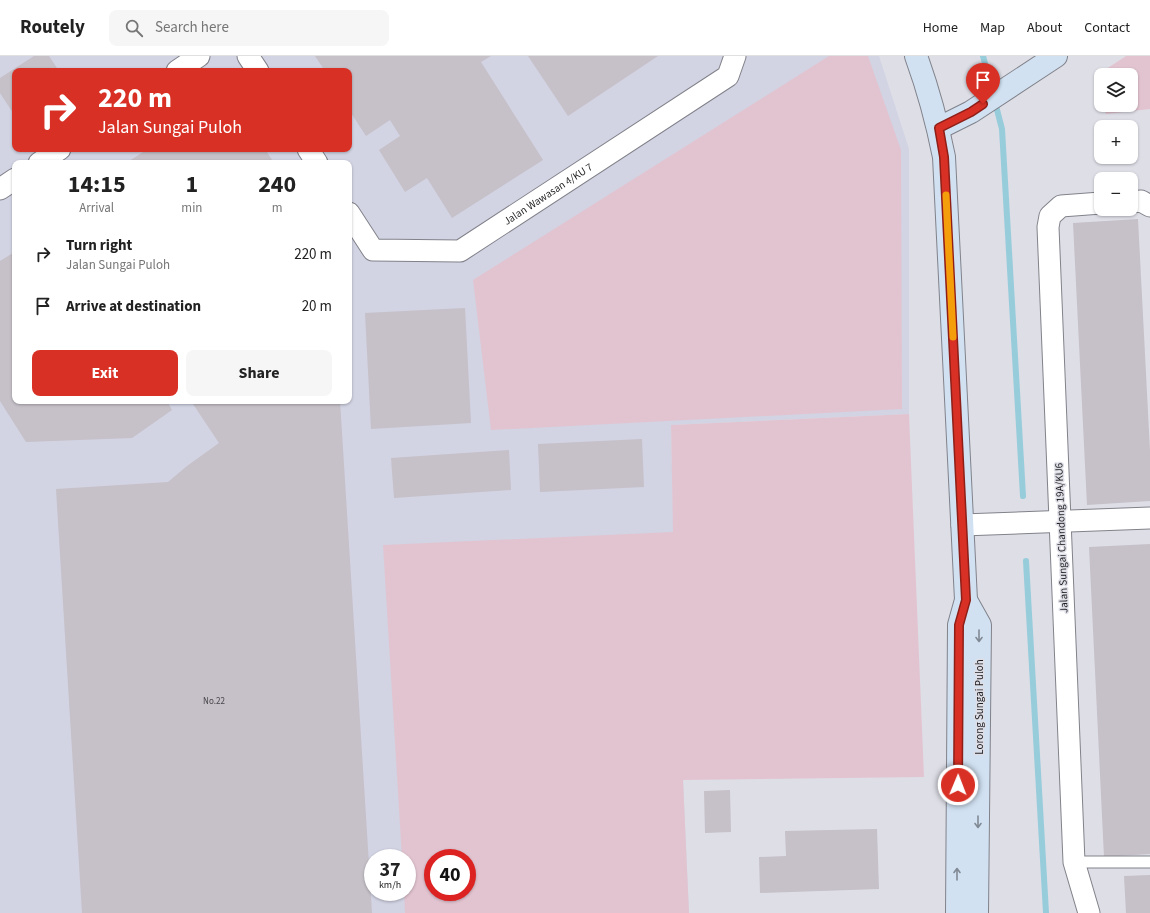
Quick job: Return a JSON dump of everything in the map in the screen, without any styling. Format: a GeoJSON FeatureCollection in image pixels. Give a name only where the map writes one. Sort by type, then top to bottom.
{"type":"FeatureCollection","features":[{"type":"Feature","properties":{"kind":"street"},"geometry":{"type":"LineString","coordinates":[[181,68],[199,56]]}},
{"type":"Feature","properties":{"kind":"street"},"geometry":{"type":"LineString","coordinates":[[248,56],[256,68]]}},
{"type":"Feature","properties":{"kind":"street","name":"Jalan Wawasan 4/KU 7"},"geometry":{"type":"LineString","coordinates":[[352,218],[373,250],[460,251],[728,76],[736,56]]}},
{"type":"Feature","properties":{"kind":"street","name":"Lorong Sungai Puloh"},"geometry":{"type":"LineString","coordinates":[[916,56],[928,89],[939,128],[944,157],[966,600],[959,625],[957,913]]}},
{"type":"Feature","properties":{"kind":"street"},"geometry":{"type":"LineString","coordinates":[[939,128],[971,112],[1056,56]]}},
{"type":"Feature","properties":{"kind":"street"},"geometry":{"type":"LineString","coordinates":[[44,160],[56,152]]}},
{"type":"Feature","properties":{"kind":"street"},"geometry":{"type":"LineString","coordinates":[[0,189],[12,181]]}},
{"type":"Feature","properties":{"kind":"street"},"geometry":{"type":"LineString","coordinates":[[1138,201],[1141,201],[1150,206]]}},
{"type":"Feature","properties":{"kind":"street","name":"Jalan Sungai Chandong 19A/KU6"},"geometry":{"type":"LineString","coordinates":[[1089,913],[1074,862],[1048,227],[1050,216],[1061,206],[1094,204]]}},
{"type":"Feature","properties":{"kind":"street"},"geometry":{"type":"LineString","coordinates":[[962,526],[1150,518]]}},
{"type":"Feature","properties":{"kind":"street","name":"Lorong Sungai Puloh"},"geometry":{"type":"LineString","coordinates":[[966,600],[980,625],[977,913]]}},
{"type":"Feature","properties":{"kind":"lane"},"geometry":{"type":"LineString","coordinates":[[1074,862],[1150,862]]}},
{"type":"Feature","properties":{"kind":"shaded area"},"geometry":{"type":"Polygon","coordinates":[[[0,56],[879,56],[909,149],[909,414],[671,425],[675,601],[689,913],[0,913],[0,56]]]}},
{"type":"Feature","properties":{"kind":"shaded area"},"geometry":{"type":"Polygon","coordinates":[[[829,56],[868,56],[901,150],[902,409],[491,430],[473,280],[829,56]]]}},
{"type":"Feature","properties":{"kind":"shaded area"},"geometry":{"type":"Polygon","coordinates":[[[1126,56],[1150,56],[1150,109],[1138,110],[1138,68],[1108,68],[1126,56]]]}},
{"type":"Feature","properties":{"kind":"shaded area"},"geometry":{"type":"Polygon","coordinates":[[[1105,112],[1124,112],[1106,114],[1105,112]]]}},
{"type":"Feature","properties":{"kind":"shaded area"},"geometry":{"type":"Polygon","coordinates":[[[909,414],[924,777],[683,780],[689,913],[405,913],[404,901],[416,901],[416,849],[401,849],[383,545],[673,532],[671,425],[909,414]]]}},
{"type":"Feature","properties":{"kind":"building"},"geometry":{"type":"Polygon","coordinates":[[[34,56],[49,56],[57,68],[15,68],[34,56]]]}},
{"type":"Feature","properties":{"kind":"building"},"geometry":{"type":"Polygon","coordinates":[[[315,56],[491,56],[481,62],[543,160],[452,218],[427,178],[405,192],[379,150],[400,136],[390,120],[366,136],[352,115],[352,68],[323,68],[315,56]]]}},
{"type":"Feature","properties":{"kind":"building"},"geometry":{"type":"Polygon","coordinates":[[[528,56],[658,56],[568,116],[528,56]]]}},
{"type":"Feature","properties":{"kind":"building"},"geometry":{"type":"Polygon","coordinates":[[[12,70],[12,111],[0,93],[0,78],[12,70]]]}},
{"type":"Feature","properties":{"kind":"building"},"geometry":{"type":"Polygon","coordinates":[[[143,152],[267,152],[272,160],[131,160],[143,152]]]}},
{"type":"Feature","properties":{"kind":"building"},"geometry":{"type":"Polygon","coordinates":[[[1138,219],[1150,451],[1150,501],[1087,505],[1073,223],[1138,219]]]}},
{"type":"Feature","properties":{"kind":"building"},"geometry":{"type":"Polygon","coordinates":[[[12,254],[12,404],[169,404],[172,410],[132,438],[26,442],[0,401],[0,261],[12,254]]]}},
{"type":"Feature","properties":{"kind":"building"},"geometry":{"type":"Polygon","coordinates":[[[465,308],[471,423],[371,429],[365,313],[465,308]]]}},
{"type":"Feature","properties":{"kind":"building"},"geometry":{"type":"Polygon","coordinates":[[[193,404],[340,404],[368,849],[364,849],[364,901],[371,901],[372,913],[82,913],[56,489],[168,482],[219,443],[193,404]]]}},
{"type":"Feature","properties":{"kind":"building"},"geometry":{"type":"Polygon","coordinates":[[[642,439],[644,487],[540,492],[538,444],[642,439]]]}},
{"type":"Feature","properties":{"kind":"building"},"geometry":{"type":"Polygon","coordinates":[[[509,450],[511,490],[394,498],[391,458],[509,450]]]}},
{"type":"Feature","properties":{"kind":"building"},"geometry":{"type":"Polygon","coordinates":[[[1150,544],[1150,854],[1104,857],[1089,547],[1150,544]]]}},
{"type":"Feature","properties":{"kind":"building"},"geometry":{"type":"Polygon","coordinates":[[[730,790],[731,832],[705,833],[704,791],[730,790]]]}},
{"type":"Feature","properties":{"kind":"building"},"geometry":{"type":"Polygon","coordinates":[[[877,829],[879,889],[760,893],[759,857],[786,856],[785,831],[877,829]]]}},
{"type":"Feature","properties":{"kind":"building"},"geometry":{"type":"Polygon","coordinates":[[[1150,875],[1150,913],[1126,913],[1124,876],[1150,875]]]}},
{"type":"Feature","properties":{"kind":"waterway"},"geometry":{"type":"LineString","coordinates":[[983,56],[993,93]]}},
{"type":"Feature","properties":{"kind":"waterway"},"geometry":{"type":"LineString","coordinates":[[995,102],[1002,129],[1023,496]]}},
{"type":"Feature","properties":{"kind":"waterway"},"geometry":{"type":"LineString","coordinates":[[1026,561],[1046,913]]}},
{"type":"Feature","properties":{"kind":"slow traffic"},"geometry":{"type":"LineString","coordinates":[[946,195],[953,337]]}},
{"type":"Feature","properties":{"kind":"route"},"geometry":{"type":"LineString","coordinates":[[958,785],[959,625],[966,600],[944,157],[939,128],[971,112],[983,104]]}}]}
